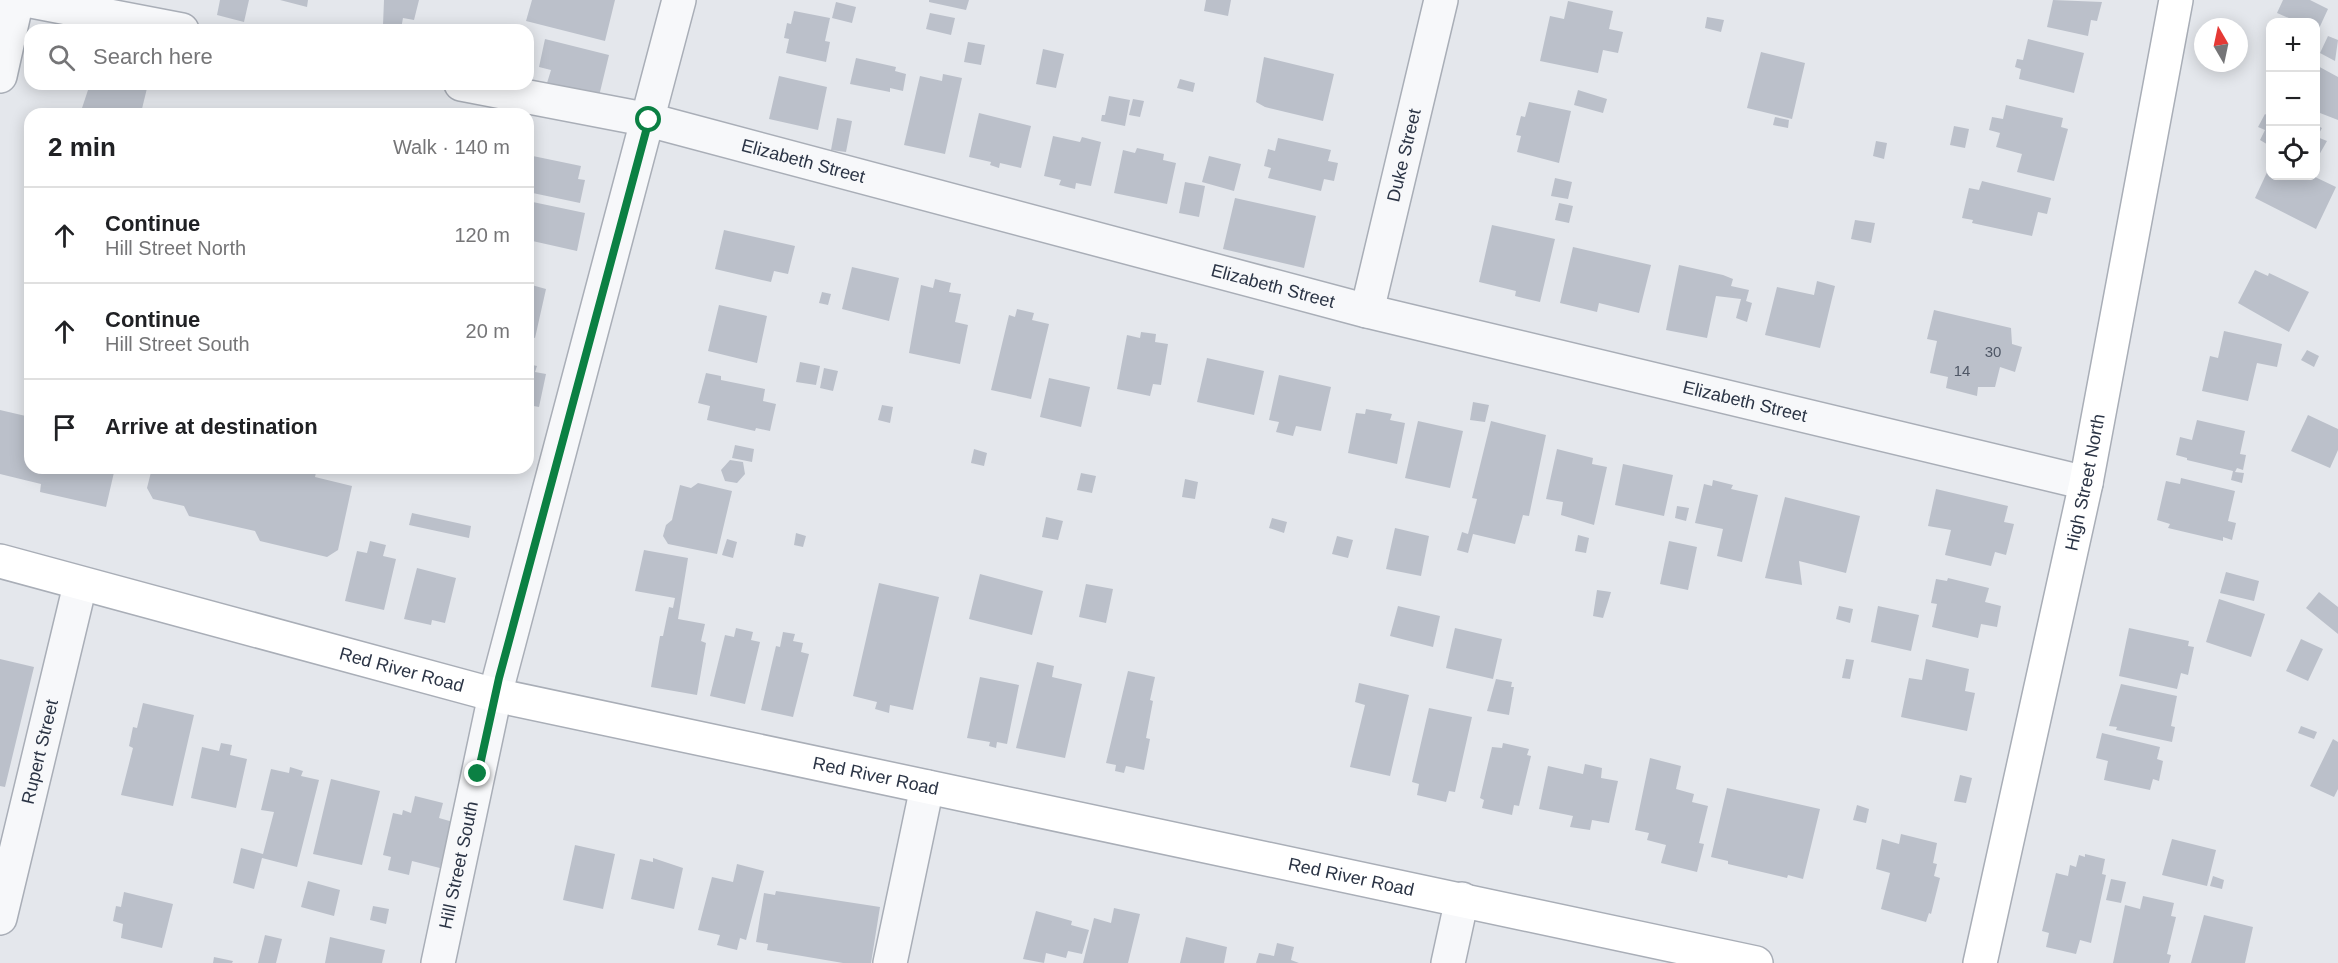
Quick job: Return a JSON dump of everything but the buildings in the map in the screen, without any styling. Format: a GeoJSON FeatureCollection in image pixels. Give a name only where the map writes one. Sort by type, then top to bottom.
{"type":"FeatureCollection","features":[{"type":"Feature","properties":{"kind":"main road","name":"High Street North"},"geometry":{"type":"LineString","coordinates":[[1980,963],[2086,483],[2176,0]]}},
{"type":"Feature","properties":{"kind":"main road","name":"Red River Road"},"geometry":{"type":"LineString","coordinates":[[0,561],[80,585],[495,695],[1756,963]]}},
{"type":"Feature","properties":{"kind":"street"},"geometry":{"type":"LineString","coordinates":[[0,76],[17,0]]}},
{"type":"Feature","properties":{"kind":"street"},"geometry":{"type":"LineString","coordinates":[[26,0],[151,24]]}},
{"type":"Feature","properties":{"kind":"street","name":"Hill Street South"},"geometry":{"type":"LineString","coordinates":[[438,963],[495,695],[679,0]]}},
{"type":"Feature","properties":{"kind":"street","name":"Duke Street"},"geometry":{"type":"LineString","coordinates":[[1366,311],[1442,0]]}},
{"type":"Feature","properties":{"kind":"street","name":"Elizabeth Street"},"geometry":{"type":"LineString","coordinates":[[492,90],[649,120],[1366,311],[2086,483]]}},
{"type":"Feature","properties":{"kind":"street","name":"Rupert Street"},"geometry":{"type":"LineString","coordinates":[[0,918],[80,585]]}},
{"type":"Feature","properties":{"kind":"street"},"geometry":{"type":"LineString","coordinates":[[890,963],[927,787]]}},
{"type":"Feature","properties":{"kind":"street"},"geometry":{"type":"LineString","coordinates":[[1448,963],[1462,899]]}},
{"type":"Feature","properties":{"kind":"route"},"geometry":{"type":"LineString","coordinates":[[478,774],[499,678],[649,120]]}}]}
